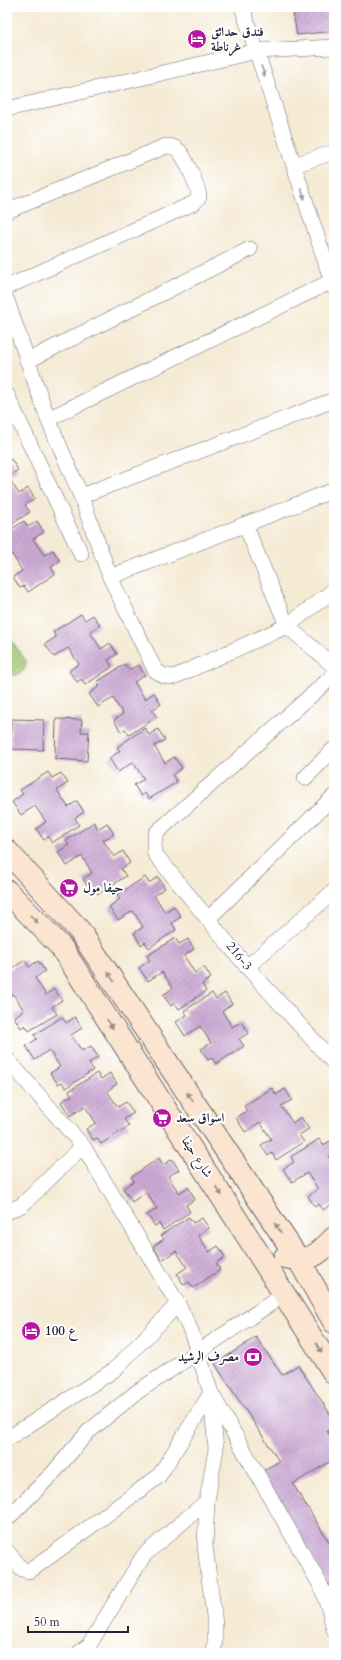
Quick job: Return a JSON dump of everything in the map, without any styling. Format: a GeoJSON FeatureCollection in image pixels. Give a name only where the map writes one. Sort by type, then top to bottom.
{"type":"FeatureCollection","features":[{"type":"Feature","properties":{"kind":"main road"},"geometry":{"type":"LineString","coordinates":[[7,851],[79,930],[299,1260],[334,1322]]}},
{"type":"Feature","properties":{"kind":"main road","name":"شارع حيفا"},"geometry":{"type":"LineString","coordinates":[[7,891],[61,947],[285,1294],[334,1373]]}},
{"type":"Feature","properties":{"kind":"main road"},"geometry":{"type":"LineString","coordinates":[[246,1234],[278,1255],[299,1260],[309,1259],[317,1255],[334,1238]]}},
{"type":"Feature","properties":{"kind":"main road"},"geometry":{"type":"LineString","coordinates":[[303,1323],[325,1258],[334,1243]]}},
{"type":"Feature","properties":{"kind":"street"},"geometry":{"type":"LineString","coordinates":[[48,419],[333,283],[242,7]]}},
{"type":"Feature","properties":{"kind":"street"},"geometry":{"type":"LineString","coordinates":[[7,109],[257,51],[334,47]]}},
{"type":"Feature","properties":{"kind":"street"},"geometry":{"type":"LineString","coordinates":[[7,211],[166,146],[174,146],[180,152],[199,190],[199,197],[194,203],[7,287]]}},
{"type":"Feature","properties":{"kind":"street"},"geometry":{"type":"LineString","coordinates":[[294,165],[334,152]]}},
{"type":"Feature","properties":{"kind":"street"},"geometry":{"type":"LineString","coordinates":[[27,361],[250,249]]}},
{"type":"Feature","properties":{"kind":"street"},"geometry":{"type":"LineString","coordinates":[[7,301],[48,419],[81,496],[110,577],[156,670],[164,676],[174,677],[288,626],[334,590]]}},
{"type":"Feature","properties":{"kind":"street"},"geometry":{"type":"LineString","coordinates":[[7,395],[81,554]]}},
{"type":"Feature","properties":{"kind":"street"},"geometry":{"type":"LineString","coordinates":[[81,496],[334,400]]}},
{"type":"Feature","properties":{"kind":"street"},"geometry":{"type":"LineString","coordinates":[[110,577],[334,490]]}},
{"type":"Feature","properties":{"kind":"street"},"geometry":{"type":"LineString","coordinates":[[245,524],[288,626],[334,666]]}},
{"type":"Feature","properties":{"kind":"street","name":"216-3"},"geometry":{"type":"LineString","coordinates":[[334,675],[156,834],[154,844],[155,854],[209,918],[247,967],[334,1063]]}},
{"type":"Feature","properties":{"kind":"street"},"geometry":{"type":"LineString","coordinates":[[305,778],[334,749]]}},
{"type":"Feature","properties":{"kind":"street"},"geometry":{"type":"LineString","coordinates":[[209,918],[334,796]]}},
{"type":"Feature","properties":{"kind":"street"},"geometry":{"type":"LineString","coordinates":[[247,967],[334,891]]}},
{"type":"Feature","properties":{"kind":"street"},"geometry":{"type":"LineString","coordinates":[[9,1065],[83,1146],[178,1304],[191,1331],[198,1351],[211,1393],[216,1449],[207,1501],[205,1546],[215,1624],[215,1643],[212,1653]]}},
{"type":"Feature","properties":{"kind":"street"},"geometry":{"type":"LineString","coordinates":[[7,1212],[22,1205],[83,1146]]}},
{"type":"Feature","properties":{"kind":"street"},"geometry":{"type":"LineString","coordinates":[[7,1519],[53,1473],[88,1432],[137,1392],[285,1294]]}},
{"type":"Feature","properties":{"kind":"street"},"geometry":{"type":"LineString","coordinates":[[7,1439],[114,1370],[178,1304]]}},
{"type":"Feature","properties":{"kind":"street"},"geometry":{"type":"LineString","coordinates":[[7,1552],[22,1568],[28,1571],[34,1568],[159,1476],[211,1393]]}},
{"type":"Feature","properties":{"kind":"street"},"geometry":{"type":"LineString","coordinates":[[211,1393],[321,1586],[330,1612],[334,1630]]}},
{"type":"Feature","properties":{"kind":"street"},"geometry":{"type":"LineString","coordinates":[[79,1653],[89,1645],[144,1555],[207,1501]]}},
{"type":"Feature","properties":{"kind":"green space"},"geometry":{"type":"Polygon","coordinates":[[[7,634],[26,661],[26,665],[25,669],[21,673],[7,676],[7,634]]]}},
{"type":"Feature","properties":{"kind":"building"},"geometry":{"type":"Polygon","coordinates":[[[292,7],[334,7],[334,31],[297,35],[292,7]]]}},
{"type":"Feature","properties":{"kind":"building"},"geometry":{"type":"Polygon","coordinates":[[[11,459],[18,470],[8,477],[19,494],[28,488],[35,499],[25,505],[30,512],[7,527],[7,462],[11,459]]]}},
{"type":"Feature","properties":{"kind":"building"},"geometry":{"type":"Polygon","coordinates":[[[24,521],[28,527],[37,521],[44,532],[33,539],[44,555],[53,550],[60,561],[51,567],[55,574],[28,592],[24,586],[20,588],[13,577],[22,571],[12,554],[7,557],[7,532],[24,521]]]}},
{"type":"Feature","properties":{"kind":"building"},"geometry":{"type":"Polygon","coordinates":[[[81,614],[85,620],[93,615],[100,625],[90,632],[101,649],[110,643],[117,654],[108,660],[112,667],[85,685],[81,679],[77,682],[69,671],[79,664],[68,648],[54,657],[45,644],[56,637],[53,632],[81,614]]]}},
{"type":"Feature","properties":{"kind":"building"},"geometry":{"type":"Polygon","coordinates":[[[125,664],[129,670],[138,665],[145,675],[134,682],[145,699],[154,693],[161,704],[152,710],[157,717],[129,735],[125,729],[121,732],[114,720],[123,714],[113,698],[98,707],[89,694],[100,686],[97,682],[125,664]]]}},
{"type":"Feature","properties":{"kind":"building"},"geometry":{"type":"Polygon","coordinates":[[[11,719],[44,720],[43,750],[10,749],[11,719]]]}},
{"type":"Feature","properties":{"kind":"building"},"geometry":{"type":"Polygon","coordinates":[[[56,719],[82,720],[81,732],[89,732],[87,761],[55,759],[56,719]]]}},
{"type":"Feature","properties":{"kind":"building"},"geometry":{"type":"Polygon","coordinates":[[[145,728],[149,735],[158,729],[165,740],[154,746],[165,763],[174,757],[182,768],[172,775],[177,782],[149,799],[145,793],[141,796],[134,785],[144,779],[133,762],[118,772],[109,758],[120,751],[117,747],[145,728]]]}},
{"type":"Feature","properties":{"kind":"building"},"geometry":{"type":"Polygon","coordinates":[[[48,772],[52,778],[61,773],[68,783],[57,790],[68,807],[77,801],[84,812],[75,818],[79,825],[52,843],[48,837],[44,840],[36,829],[46,822],[35,806],[21,815],[12,802],[23,794],[20,790],[48,772]]]}},
{"type":"Feature","properties":{"kind":"building"},"geometry":{"type":"Polygon","coordinates":[[[94,822],[98,829],[107,823],[114,834],[103,840],[114,857],[123,851],[130,863],[121,869],[126,876],[98,894],[94,887],[90,890],[83,879],[92,873],[82,856],[67,866],[58,852],[69,845],[66,841],[94,822]]]}},
{"type":"Feature","properties":{"kind":"building"},"geometry":{"type":"Polygon","coordinates":[[[145,877],[149,883],[158,877],[165,888],[154,895],[165,912],[174,906],[181,917],[172,923],[176,930],[149,948],[145,942],[141,945],[134,933],[143,927],[133,911],[118,920],[109,907],[120,899],[117,895],[145,877]]]}},
{"type":"Feature","properties":{"kind":"building"},"geometry":{"type":"Polygon","coordinates":[[[175,938],[179,944],[188,939],[194,949],[184,956],[195,973],[204,967],[211,978],[202,984],[206,991],[179,1009],[175,1003],[171,1006],[163,995],[173,988],[162,972],[148,981],[139,968],[150,960],[147,956],[175,938]]]}},
{"type":"Feature","properties":{"kind":"building"},"geometry":{"type":"Polygon","coordinates":[[[25,960],[29,967],[38,961],[45,971],[35,978],[46,995],[54,989],[62,1000],[52,1007],[57,1014],[29,1031],[25,1025],[21,1028],[14,1017],[24,1010],[13,994],[7,998],[7,972],[25,960]]]}},
{"type":"Feature","properties":{"kind":"building"},"geometry":{"type":"Polygon","coordinates":[[[212,993],[216,999],[225,993],[232,1004],[222,1011],[232,1027],[241,1022],[249,1033],[239,1039],[244,1046],[216,1064],[212,1058],[208,1060],[201,1049],[211,1043],[200,1026],[185,1036],[176,1022],[187,1015],[184,1011],[212,993]]]}},
{"type":"Feature","properties":{"kind":"building"},"geometry":{"type":"Polygon","coordinates":[[[62,1017],[66,1023],[75,1017],[82,1028],[71,1035],[82,1051],[91,1046],[98,1057],[89,1063],[93,1070],[66,1088],[62,1082],[58,1084],[50,1073],[60,1067],[49,1050],[35,1060],[26,1046],[37,1039],[34,1035],[62,1017]]]}},
{"type":"Feature","properties":{"kind":"building"},"geometry":{"type":"Polygon","coordinates":[[[97,1073],[101,1079],[110,1073],[117,1084],[107,1091],[118,1107],[126,1102],[134,1113],[124,1119],[129,1126],[101,1144],[97,1138],[93,1140],[86,1129],[96,1123],[85,1106],[70,1116],[61,1102],[72,1095],[69,1091],[97,1073]]]}},
{"type":"Feature","properties":{"kind":"building"},"geometry":{"type":"Polygon","coordinates":[[[272,1088],[276,1095],[285,1089],[292,1100],[281,1106],[293,1123],[301,1117],[309,1129],[299,1135],[304,1142],[276,1160],[272,1153],[268,1156],[261,1145],[271,1139],[260,1122],[245,1132],[236,1118],[247,1111],[244,1106],[272,1088]]]}},
{"type":"Feature","properties":{"kind":"building"},"geometry":{"type":"Polygon","coordinates":[[[319,1139],[323,1145],[332,1140],[334,1143],[334,1153],[328,1157],[334,1166],[334,1203],[323,1210],[319,1204],[315,1207],[308,1196],[318,1189],[307,1173],[292,1182],[283,1169],[294,1162],[291,1157],[319,1139]]]}},
{"type":"Feature","properties":{"kind":"building"},"geometry":{"type":"Polygon","coordinates":[[[159,1158],[163,1165],[172,1159],[179,1170],[168,1176],[179,1193],[188,1187],[195,1199],[186,1205],[190,1212],[163,1230],[159,1223],[155,1226],[147,1215],[157,1209],[146,1192],[132,1202],[123,1188],[134,1181],[131,1177],[159,1158]]]}},
{"type":"Feature","properties":{"kind":"building"},"geometry":{"type":"Polygon","coordinates":[[[189,1217],[193,1223],[202,1218],[209,1228],[198,1235],[209,1252],[218,1246],[225,1257],[216,1263],[220,1270],[193,1288],[189,1282],[184,1285],[177,1274],[187,1267],[176,1251],[162,1260],[153,1246],[164,1239],[161,1235],[189,1217]]]}},
{"type":"Feature","properties":{"kind":"building"},"geometry":{"type":"Polygon","coordinates":[[[256,1337],[282,1375],[298,1365],[334,1420],[334,1427],[327,1431],[334,1442],[334,1459],[293,1484],[334,1550],[334,1584],[330,1586],[260,1473],[279,1461],[215,1364],[256,1337]]]}},
{"type":"Feature","properties":{"kind":"place","name":"فندق حدائق غرناطة"},"geometry":{"type":"Point","coordinates":[197,39]}},
{"type":"Feature","properties":{"kind":"place","name":"حيفا مول"},"geometry":{"type":"Point","coordinates":[69,888]}},
{"type":"Feature","properties":{"kind":"place","name":"اسواق سعد"},"geometry":{"type":"Point","coordinates":[162,1118]}},
{"type":"Feature","properties":{"kind":"place","name":"100 ع"},"geometry":{"type":"Point","coordinates":[31,1331]}},
{"type":"Feature","properties":{"kind":"place","name":"مصرف الرشيد"},"geometry":{"type":"Point","coordinates":[253,1357]}}]}
